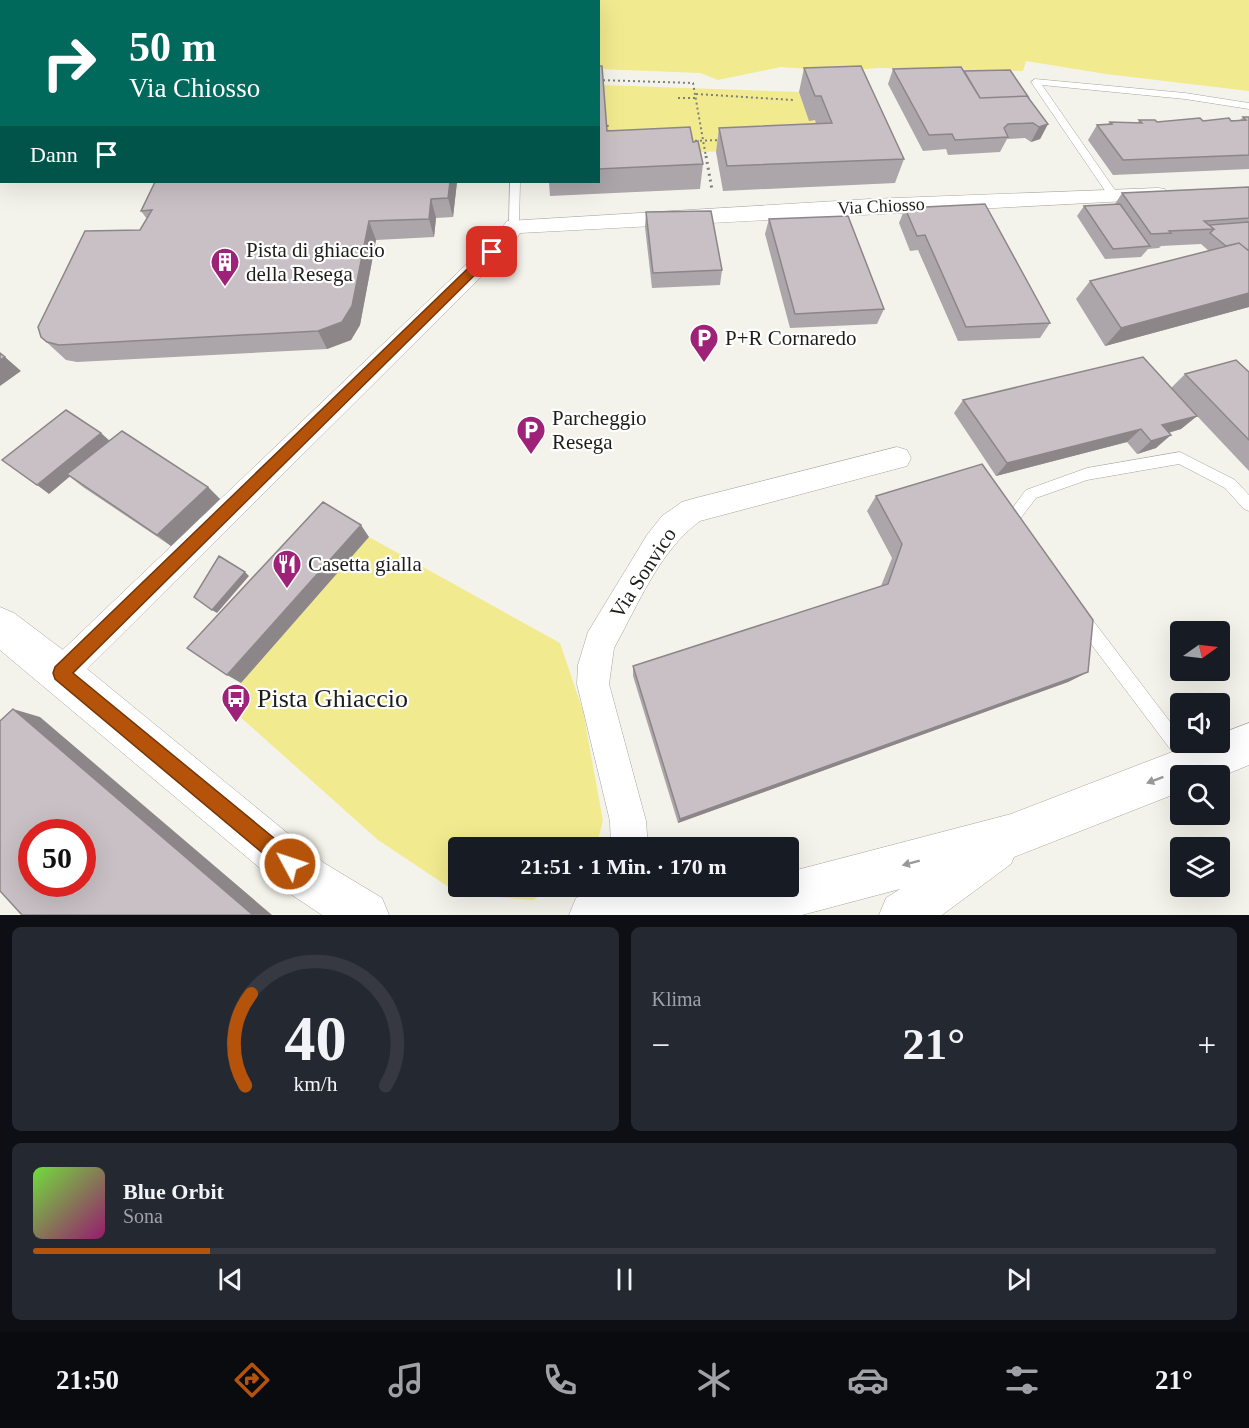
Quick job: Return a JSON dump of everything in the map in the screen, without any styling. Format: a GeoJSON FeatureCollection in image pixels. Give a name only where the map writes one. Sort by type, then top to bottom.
{"type":"FeatureCollection","features":[{"type":"Feature","properties":{"kind":"main road"},"geometry":{"type":"LineString","coordinates":[[0,626],[61,673],[308,879],[365,915]]}},
{"type":"Feature","properties":{"kind":"main road"},"geometry":{"type":"LineString","coordinates":[[1193,765],[1249,744]]}},
{"type":"Feature","properties":{"kind":"main road"},"geometry":{"type":"LineString","coordinates":[[689,915],[779,898],[1011,836],[1170,774]]}},
{"type":"Feature","properties":{"kind":"main road"},"geometry":{"type":"LineString","coordinates":[[903,915],[1011,836]]}},
{"type":"Feature","properties":{"kind":"street","name":"Via Chiosso"},"geometry":{"type":"LineString","coordinates":[[514,226],[1182,193]]}},
{"type":"Feature","properties":{"kind":"street"},"geometry":{"type":"LineString","coordinates":[[61,673],[503,242],[514,226]]}},
{"type":"Feature","properties":{"kind":"street","name":"Via Sonvico"},"geometry":{"type":"LineString","coordinates":[[629,837],[628,821],[593,684],[594,664],[599,643],[657,544],[672,525],[692,511],[897,458]]}},
{"type":"Feature","properties":{"kind":"lane"},"geometry":{"type":"LineString","coordinates":[[1114,196],[1035,82],[1185,96],[1249,106]]}},
{"type":"Feature","properties":{"kind":"lane"},"geometry":{"type":"LineString","coordinates":[[514,226],[515,183]]}},
{"type":"Feature","properties":{"kind":"lane"},"geometry":{"type":"LineString","coordinates":[[1027,545],[1012,518],[1031,494],[1087,474],[1180,458],[1230,484],[1249,505]]}},
{"type":"Feature","properties":{"kind":"lane"},"geometry":{"type":"LineString","coordinates":[[1074,609],[1193,765]]}},
{"type":"Feature","properties":{"kind":"path"},"geometry":{"type":"LineString","coordinates":[[600,80],[693,83],[716,215]]}},
{"type":"Feature","properties":{"kind":"path"},"geometry":{"type":"LineString","coordinates":[[678,98],[724,94],[793,100]]}},
{"type":"Feature","properties":{"kind":"path"},"geometry":{"type":"LineString","coordinates":[[605,122],[607,122],[610,145]]}},
{"type":"Feature","properties":{"kind":"path"},"geometry":{"type":"LineString","coordinates":[[680,142],[727,140]]}},
{"type":"Feature","properties":{"kind":"shaded area"},"geometry":{"type":"Polygon","coordinates":[[[600,0],[1249,0],[1249,91],[1106,74],[1026,61],[1023,71],[879,68],[837,71],[781,67],[718,80],[700,73],[600,69],[600,0]]]}},
{"type":"Feature","properties":{"kind":"shaded area"},"geometry":{"type":"Polygon","coordinates":[[[602,85],[799,92],[809,120],[815,120],[825,148],[608,155],[602,85]]]}},
{"type":"Feature","properties":{"kind":"shaded area"},"geometry":{"type":"Polygon","coordinates":[[[369,537],[560,643],[583,711],[603,821],[599,837],[448,837],[448,887],[378,840],[228,706],[241,683],[369,537]]]}},
{"type":"Feature","properties":{"kind":"shaded area"},"geometry":{"type":"Polygon","coordinates":[[[496,897],[538,897],[533,900],[496,897]]]}},
{"type":"Feature","properties":{"kind":"building"},"geometry":{"type":"Polygon","coordinates":[[[600,66],[602,66],[607,131],[690,127],[693,142],[698,141],[703,164],[600,169],[600,66]]]}},
{"type":"Feature","properties":{"kind":"building"},"geometry":{"type":"Polygon","coordinates":[[[861,66],[904,159],[727,166],[719,128],[832,123],[821,96],[815,96],[804,68],[861,66]]]}},
{"type":"Feature","properties":{"kind":"building"},"geometry":{"type":"Polygon","coordinates":[[[961,67],[980,98],[1027,96],[1048,124],[1039,127],[1033,123],[1008,124],[1004,128],[1008,137],[955,140],[952,134],[929,135],[893,69],[961,67]]]}},
{"type":"Feature","properties":{"kind":"building"},"geometry":{"type":"Polygon","coordinates":[[[1010,70],[1029,98],[1027,96],[980,98],[964,71],[1010,70]]]}},
{"type":"Feature","properties":{"kind":"building"},"geometry":{"type":"Polygon","coordinates":[[[1243,117],[1249,117],[1249,155],[1123,160],[1097,125],[1112,124],[1110,122],[1142,123],[1139,120],[1157,122],[1200,118],[1203,121],[1229,118],[1231,121],[1246,120],[1243,117]]]}},
{"type":"Feature","properties":{"kind":"building"},"geometry":{"type":"Polygon","coordinates":[[[155,183],[450,183],[448,198],[431,199],[429,219],[369,221],[352,306],[342,322],[318,331],[59,345],[47,342],[41,337],[38,327],[85,231],[140,230],[152,210],[141,211],[155,183]]]}},
{"type":"Feature","properties":{"kind":"building"},"geometry":{"type":"Polygon","coordinates":[[[1249,187],[1249,218],[1204,221],[1214,229],[1151,234],[1122,193],[1249,187]]]}},
{"type":"Feature","properties":{"kind":"building"},"geometry":{"type":"Polygon","coordinates":[[[985,204],[1050,323],[966,327],[925,235],[917,236],[905,208],[985,204]]]}},
{"type":"Feature","properties":{"kind":"building"},"geometry":{"type":"Polygon","coordinates":[[[1120,204],[1150,246],[1113,249],[1084,206],[1120,204]]]}},
{"type":"Feature","properties":{"kind":"building"},"geometry":{"type":"Polygon","coordinates":[[[711,211],[722,270],[653,273],[646,212],[711,211]]]}},
{"type":"Feature","properties":{"kind":"building"},"geometry":{"type":"Polygon","coordinates":[[[848,216],[884,309],[795,314],[769,219],[848,216]]]}},
{"type":"Feature","properties":{"kind":"building"},"geometry":{"type":"Polygon","coordinates":[[[1249,222],[1249,251],[1239,243],[1226,246],[1210,233],[1214,229],[1209,225],[1249,222]]]}},
{"type":"Feature","properties":{"kind":"building"},"geometry":{"type":"Polygon","coordinates":[[[1239,243],[1249,251],[1249,293],[1121,328],[1090,281],[1239,243]]]}},
{"type":"Feature","properties":{"kind":"building"},"geometry":{"type":"Polygon","coordinates":[[[1143,357],[1197,416],[1162,425],[1171,435],[1151,441],[1141,429],[1007,463],[963,400],[1143,357]]]}},
{"type":"Feature","properties":{"kind":"building"},"geometry":{"type":"Polygon","coordinates":[[[1236,360],[1249,372],[1249,440],[1185,374],[1236,360]]]}},
{"type":"Feature","properties":{"kind":"building"},"geometry":{"type":"Polygon","coordinates":[[[66,410],[101,433],[37,485],[2,460],[66,410]]]}},
{"type":"Feature","properties":{"kind":"building"},"geometry":{"type":"Polygon","coordinates":[[[122,431],[208,487],[157,535],[67,474],[122,431]]]}},
{"type":"Feature","properties":{"kind":"building"},"geometry":{"type":"Polygon","coordinates":[[[982,464],[1093,620],[1088,672],[680,819],[633,666],[888,584],[902,544],[876,496],[982,464]]]}},
{"type":"Feature","properties":{"kind":"building"},"geometry":{"type":"Polygon","coordinates":[[[323,502],[361,525],[227,675],[187,648],[323,502]]]}},
{"type":"Feature","properties":{"kind":"building"},"geometry":{"type":"Polygon","coordinates":[[[219,556],[245,572],[212,610],[194,597],[219,556]]]}},
{"type":"Feature","properties":{"kind":"building"},"geometry":{"type":"Polygon","coordinates":[[[13,709],[253,915],[22,915],[0,891],[0,721],[13,709]]]}},
{"type":"Feature","properties":{"kind":"place","name":"Pista di ghiaccio della Resega"},"geometry":{"type":"Point","coordinates":[225,288]}},
{"type":"Feature","properties":{"kind":"place","name":"P+R Cornaredo"},"geometry":{"type":"Point","coordinates":[704,364]}},
{"type":"Feature","properties":{"kind":"place","name":"Parcheggio Resega"},"geometry":{"type":"Point","coordinates":[531,456]}},
{"type":"Feature","properties":{"kind":"place","name":"Casetta gialla"},"geometry":{"type":"Point","coordinates":[287,590]}},
{"type":"Feature","properties":{"kind":"place","name":"Pista Ghiaccio"},"geometry":{"type":"Point","coordinates":[236,724]}},
{"type":"Feature","properties":{"kind":"route"},"geometry":{"type":"LineString","coordinates":[[290,864],[61,673],[492,252]]}}]}
